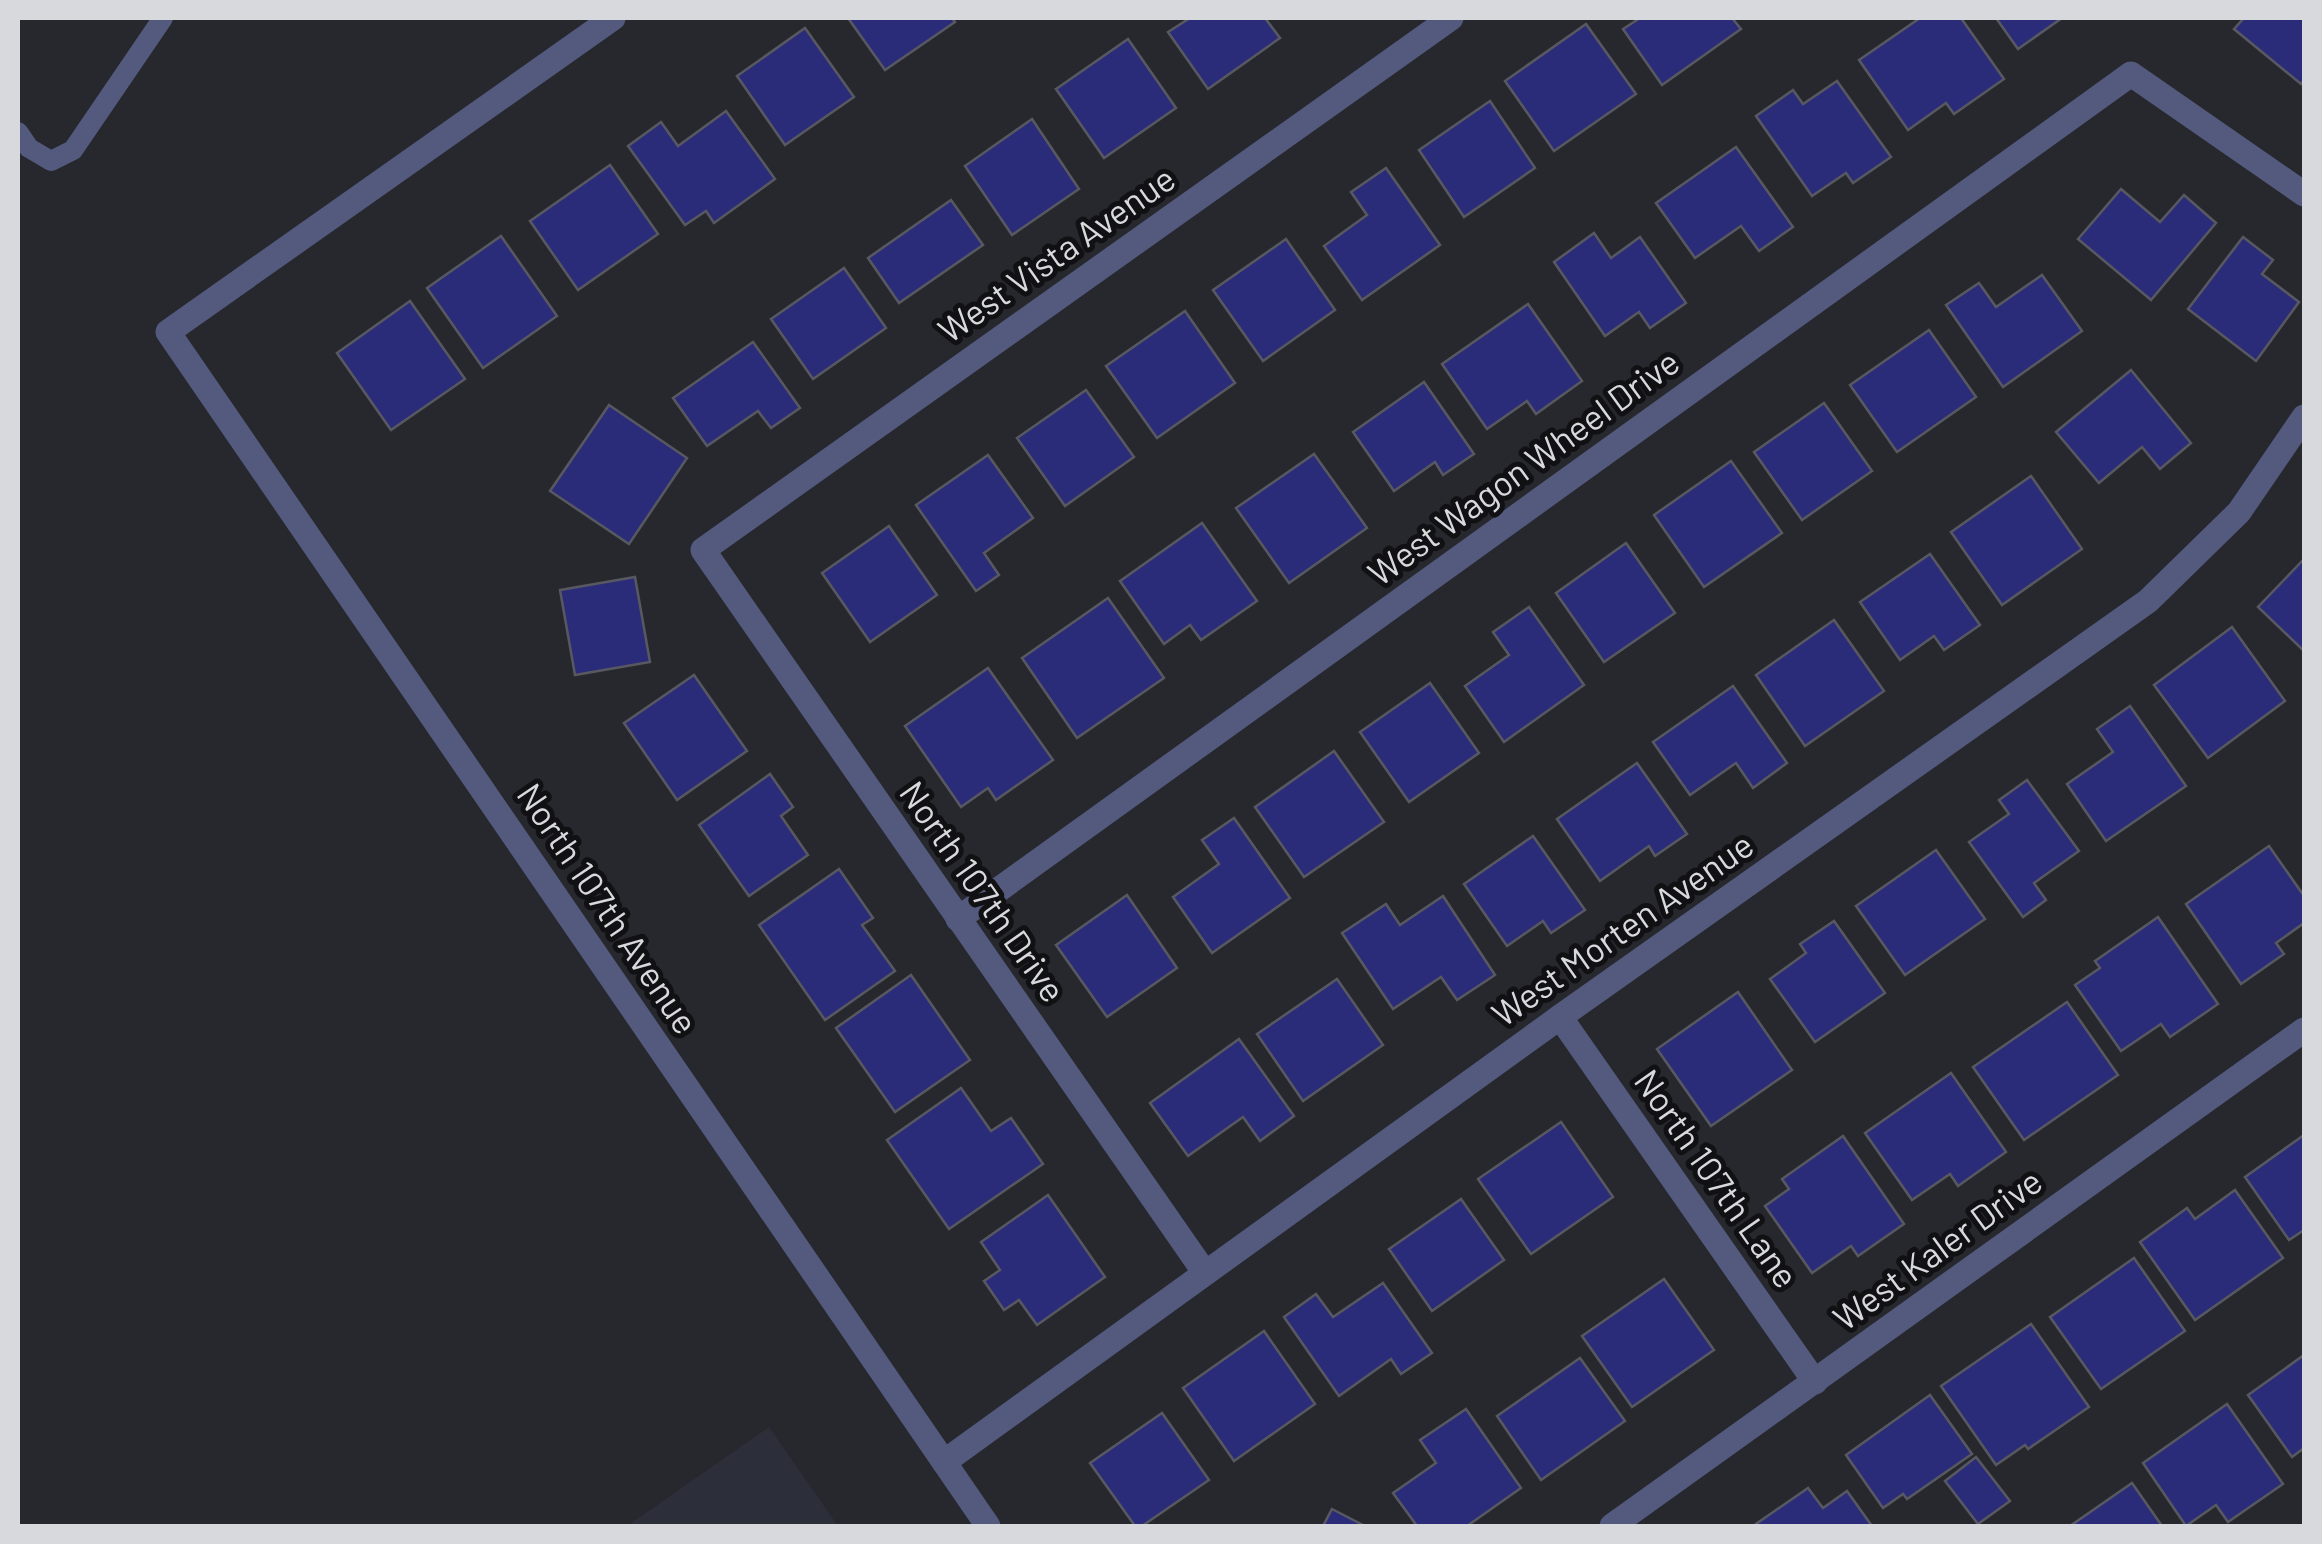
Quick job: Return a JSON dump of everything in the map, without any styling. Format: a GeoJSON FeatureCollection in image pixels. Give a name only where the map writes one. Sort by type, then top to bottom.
{"type":"FeatureCollection","features":[{"type":"Feature","properties":{"kind":"street","name":"North 107th Avenue"},"geometry":{"type":"LineString","coordinates":[[613,18],[168,332],[988,1526]]}},
{"type":"Feature","properties":{"kind":"street","name":"West Vista Avenue"},"geometry":{"type":"LineString","coordinates":[[703,550],[1451,18]]}},
{"type":"Feature","properties":{"kind":"street","name":"West Wagon Wheel Drive"},"geometry":{"type":"LineString","coordinates":[[958,919],[2131,74],[2304,194]]}},
{"type":"Feature","properties":{"kind":"street","name":"West Morten Avenue"},"geometry":{"type":"LineString","coordinates":[[944,1462],[1560,1017],[2148,601],[2239,512],[2304,417]]}},
{"type":"Feature","properties":{"kind":"street","name":"North 107th Drive"},"geometry":{"type":"LineString","coordinates":[[703,550],[1205,1273]]}},
{"type":"Feature","properties":{"kind":"street","name":"North 107th Lane"},"geometry":{"type":"LineString","coordinates":[[1560,1017],[1815,1382]]}},
{"type":"Feature","properties":{"kind":"street","name":"West Kaler Drive"},"geometry":{"type":"LineString","coordinates":[[1612,1526],[2304,1030]]}},
{"type":"Feature","properties":{"kind":"lane"},"geometry":{"type":"LineString","coordinates":[[18,132],[29,148],[51,161],[73,150],[164,18]]}},
{"type":"Feature","properties":{"kind":"shaded area"},"geometry":{"type":"Polygon","coordinates":[[[769,1427],[838,1526],[627,1526],[769,1427]]]}},
{"type":"Feature","properties":{"kind":"building"},"geometry":{"type":"Polygon","coordinates":[[[848,18],[952,18],[955,22],[885,70],[848,18]]]}},
{"type":"Feature","properties":{"kind":"building"},"geometry":{"type":"Polygon","coordinates":[[[1190,18],[1265,18],[1280,38],[1208,89],[1168,32],[1190,18]]]}},
{"type":"Feature","properties":{"kind":"building"},"geometry":{"type":"Polygon","coordinates":[[[1640,18],[1732,18],[1741,29],[1662,85],[1623,29],[1640,18]]]}},
{"type":"Feature","properties":{"kind":"building"},"geometry":{"type":"Polygon","coordinates":[[[1920,18],[1961,18],[2004,79],[1954,114],[1946,103],[1908,130],[1859,60],[1920,18]]]}},
{"type":"Feature","properties":{"kind":"building"},"geometry":{"type":"Polygon","coordinates":[[[1996,18],[2062,18],[2018,49],[1996,18]]]}},
{"type":"Feature","properties":{"kind":"building"},"geometry":{"type":"Polygon","coordinates":[[[2244,18],[2304,18],[2301,84],[2234,29],[2244,18]]]}},
{"type":"Feature","properties":{"kind":"building"},"geometry":{"type":"Polygon","coordinates":[[[1586,24],[1636,94],[1554,151],[1505,81],[1586,24]]]}},
{"type":"Feature","properties":{"kind":"building"},"geometry":{"type":"Polygon","coordinates":[[[805,28],[854,97],[785,145],[737,76],[805,28]]]}},
{"type":"Feature","properties":{"kind":"building"},"geometry":{"type":"Polygon","coordinates":[[[1128,39],[1176,108],[1104,158],[1056,89],[1128,39]]]}},
{"type":"Feature","properties":{"kind":"building"},"geometry":{"type":"Polygon","coordinates":[[[1837,81],[1891,157],[1853,183],[1846,173],[1812,196],[1756,116],[1793,90],[1803,104],[1837,81]]]}},
{"type":"Feature","properties":{"kind":"building"},"geometry":{"type":"Polygon","coordinates":[[[1490,101],[1535,168],[1464,217],[1419,150],[1490,101]]]}},
{"type":"Feature","properties":{"kind":"building"},"geometry":{"type":"Polygon","coordinates":[[[726,111],[775,179],[714,223],[706,211],[685,225],[628,146],[661,122],[678,146],[726,111]]]}},
{"type":"Feature","properties":{"kind":"building"},"geometry":{"type":"Polygon","coordinates":[[[1032,119],[1079,189],[1012,235],[965,166],[1032,119]]]}},
{"type":"Feature","properties":{"kind":"building"},"geometry":{"type":"Polygon","coordinates":[[[1736,147],[1793,227],[1759,251],[1741,226],[1695,258],[1656,203],[1736,147]]]}},
{"type":"Feature","properties":{"kind":"building"},"geometry":{"type":"Polygon","coordinates":[[[610,165],[658,234],[578,290],[530,221],[610,165]]]}},
{"type":"Feature","properties":{"kind":"building"},"geometry":{"type":"Polygon","coordinates":[[[1386,168],[1440,245],[1362,300],[1324,246],[1367,215],[1351,192],[1386,168]]]}},
{"type":"Feature","properties":{"kind":"building"},"geometry":{"type":"Polygon","coordinates":[[[2121,189],[2160,222],[2184,195],[2216,223],[2151,300],[2078,239],[2121,189]]]}},
{"type":"Feature","properties":{"kind":"building"},"geometry":{"type":"Polygon","coordinates":[[[951,200],[983,245],[899,303],[868,258],[951,200]]]}},
{"type":"Feature","properties":{"kind":"building"},"geometry":{"type":"Polygon","coordinates":[[[1594,233],[1611,258],[1640,237],[1686,303],[1650,328],[1639,312],[1605,336],[1554,262],[1594,233]]]}},
{"type":"Feature","properties":{"kind":"building"},"geometry":{"type":"Polygon","coordinates":[[[501,236],[557,316],[483,368],[427,288],[501,236]]]}},
{"type":"Feature","properties":{"kind":"building"},"geometry":{"type":"Polygon","coordinates":[[[2243,237],[2273,260],[2262,274],[2299,302],[2256,361],[2188,309],[2243,237]]]}},
{"type":"Feature","properties":{"kind":"building"},"geometry":{"type":"Polygon","coordinates":[[[1286,239],[1335,310],[1263,361],[1213,290],[1286,239]]]}},
{"type":"Feature","properties":{"kind":"building"},"geometry":{"type":"Polygon","coordinates":[[[844,268],[886,328],[813,379],[771,319],[844,268]]]}},
{"type":"Feature","properties":{"kind":"building"},"geometry":{"type":"Polygon","coordinates":[[[2042,275],[2082,331],[2003,387],[1946,305],[1979,283],[1996,307],[2042,275]]]}},
{"type":"Feature","properties":{"kind":"building"},"geometry":{"type":"Polygon","coordinates":[[[410,301],[465,379],[391,430],[337,353],[410,301]]]}},
{"type":"Feature","properties":{"kind":"building"},"geometry":{"type":"Polygon","coordinates":[[[1528,304],[1582,381],[1536,414],[1527,401],[1487,429],[1442,364],[1528,304]]]}},
{"type":"Feature","properties":{"kind":"building"},"geometry":{"type":"Polygon","coordinates":[[[1185,311],[1235,383],[1157,438],[1106,366],[1185,311]]]}},
{"type":"Feature","properties":{"kind":"building"},"geometry":{"type":"Polygon","coordinates":[[[1929,330],[1976,397],[1897,452],[1850,385],[1929,330]]]}},
{"type":"Feature","properties":{"kind":"building"},"geometry":{"type":"Polygon","coordinates":[[[753,342],[800,408],[771,428],[758,411],[707,446],[673,398],[753,342]]]}},
{"type":"Feature","properties":{"kind":"building"},"geometry":{"type":"Polygon","coordinates":[[[2131,370],[2191,443],[2160,469],[2142,447],[2099,483],[2056,432],[2131,370]]]}},
{"type":"Feature","properties":{"kind":"building"},"geometry":{"type":"Polygon","coordinates":[[[1424,382],[1474,454],[1443,475],[1435,462],[1394,491],[1353,432],[1424,382]]]}},
{"type":"Feature","properties":{"kind":"building"},"geometry":{"type":"Polygon","coordinates":[[[1086,390],[1134,457],[1065,506],[1017,438],[1086,390]]]}},
{"type":"Feature","properties":{"kind":"building"},"geometry":{"type":"Polygon","coordinates":[[[1824,403],[1872,471],[1802,520],[1754,452],[1824,403]]]}},
{"type":"Feature","properties":{"kind":"building"},"geometry":{"type":"Polygon","coordinates":[[[609,405],[687,458],[629,544],[550,491],[609,405]]]}},
{"type":"Feature","properties":{"kind":"building"},"geometry":{"type":"Polygon","coordinates":[[[1314,454],[1367,528],[1289,583],[1236,508],[1314,454]]]}},
{"type":"Feature","properties":{"kind":"building"},"geometry":{"type":"Polygon","coordinates":[[[988,455],[1033,518],[984,553],[999,575],[976,591],[916,505],[988,455]]]}},
{"type":"Feature","properties":{"kind":"building"},"geometry":{"type":"Polygon","coordinates":[[[1731,461],[1782,533],[1704,587],[1654,515],[1731,461]]]}},
{"type":"Feature","properties":{"kind":"building"},"geometry":{"type":"Polygon","coordinates":[[[2031,476],[2082,549],[2002,605],[1951,532],[2031,476]]]}},
{"type":"Feature","properties":{"kind":"building"},"geometry":{"type":"Polygon","coordinates":[[[1202,523],[1257,601],[1201,640],[1190,625],[1164,644],[1120,581],[1202,523]]]}},
{"type":"Feature","properties":{"kind":"building"},"geometry":{"type":"Polygon","coordinates":[[[889,526],[937,595],[870,642],[822,573],[889,526]]]}},
{"type":"Feature","properties":{"kind":"building"},"geometry":{"type":"Polygon","coordinates":[[[1626,543],[1675,613],[1604,662],[1556,593],[1626,543]]]}},
{"type":"Feature","properties":{"kind":"building"},"geometry":{"type":"Polygon","coordinates":[[[1930,554],[1980,625],[1944,650],[1934,636],[1900,660],[1860,602],[1930,554]]]}},
{"type":"Feature","properties":{"kind":"building"},"geometry":{"type":"Polygon","coordinates":[[[2304,559],[2304,651],[2258,607],[2304,559]]]}},
{"type":"Feature","properties":{"kind":"building"},"geometry":{"type":"Polygon","coordinates":[[[635,577],[650,662],[575,675],[560,590],[635,577]]]}},
{"type":"Feature","properties":{"kind":"building"},"geometry":{"type":"Polygon","coordinates":[[[1108,598],[1164,678],[1077,738],[1022,658],[1108,598]]]}},
{"type":"Feature","properties":{"kind":"building"},"geometry":{"type":"Polygon","coordinates":[[[1529,607],[1584,685],[1504,742],[1465,686],[1509,655],[1493,632],[1529,607]]]}},
{"type":"Feature","properties":{"kind":"building"},"geometry":{"type":"Polygon","coordinates":[[[1834,620],[1884,691],[1805,746],[1756,675],[1834,620]]]}},
{"type":"Feature","properties":{"kind":"building"},"geometry":{"type":"Polygon","coordinates":[[[2232,627],[2285,701],[2208,758],[2154,685],[2232,627]]]}},
{"type":"Feature","properties":{"kind":"building"},"geometry":{"type":"Polygon","coordinates":[[[988,668],[1053,760],[996,800],[988,788],[961,807],[905,726],[988,668]]]}},
{"type":"Feature","properties":{"kind":"building"},"geometry":{"type":"Polygon","coordinates":[[[694,675],[747,751],[677,800],[624,723],[694,675]]]}},
{"type":"Feature","properties":{"kind":"building"},"geometry":{"type":"Polygon","coordinates":[[[1430,683],[1479,753],[1409,802],[1360,732],[1430,683]]]}},
{"type":"Feature","properties":{"kind":"building"},"geometry":{"type":"Polygon","coordinates":[[[1733,686],[1787,763],[1753,788],[1736,763],[1690,795],[1653,742],[1733,686]]]}},
{"type":"Feature","properties":{"kind":"building"},"geometry":{"type":"Polygon","coordinates":[[[2130,706],[2186,786],[2106,841],[2067,784],[2113,752],[2097,729],[2130,706]]]}},
{"type":"Feature","properties":{"kind":"building"},"geometry":{"type":"Polygon","coordinates":[[[1334,751],[1384,822],[1304,877],[1255,807],[1334,751]]]}},
{"type":"Feature","properties":{"kind":"building"},"geometry":{"type":"Polygon","coordinates":[[[1637,763],[1687,834],[1655,856],[1649,846],[1600,881],[1557,819],[1637,763]]]}},
{"type":"Feature","properties":{"kind":"building"},"geometry":{"type":"Polygon","coordinates":[[[770,774],[793,807],[781,816],[808,855],[749,896],[699,825],[770,774]]]}},
{"type":"Feature","properties":{"kind":"building"},"geometry":{"type":"Polygon","coordinates":[[[2027,780],[2079,851],[2034,883],[2046,900],[2023,917],[1969,842],[2009,814],[1999,800],[2027,780]]]}},
{"type":"Feature","properties":{"kind":"building"},"geometry":{"type":"Polygon","coordinates":[[[1234,818],[1290,898],[1212,953],[1173,897],[1219,864],[1202,840],[1234,818]]]}},
{"type":"Feature","properties":{"kind":"building"},"geometry":{"type":"Polygon","coordinates":[[[1533,836],[1585,910],[1551,933],[1543,921],[1507,946],[1464,884],[1533,836]]]}},
{"type":"Feature","properties":{"kind":"building"},"geometry":{"type":"Polygon","coordinates":[[[2269,846],[2304,896],[2304,923],[2276,943],[2284,954],[2241,984],[2186,904],[2269,846]]]}},
{"type":"Feature","properties":{"kind":"building"},"geometry":{"type":"Polygon","coordinates":[[[1936,850],[1985,919],[1905,975],[1856,906],[1936,850]]]}},
{"type":"Feature","properties":{"kind":"building"},"geometry":{"type":"Polygon","coordinates":[[[839,869],[873,918],[862,925],[895,971],[825,1020],[759,925],[839,869]]]}},
{"type":"Feature","properties":{"kind":"building"},"geometry":{"type":"Polygon","coordinates":[[[1127,895],[1177,968],[1107,1017],[1056,945],[1127,895]]]}},
{"type":"Feature","properties":{"kind":"building"},"geometry":{"type":"Polygon","coordinates":[[[1443,896],[1495,975],[1457,1000],[1441,977],[1393,1009],[1342,933],[1386,904],[1400,925],[1443,896]]]}},
{"type":"Feature","properties":{"kind":"building"},"geometry":{"type":"Polygon","coordinates":[[[2158,917],[2218,1004],[2170,1037],[2161,1024],[2121,1051],[2075,985],[2100,968],[2095,961],[2158,917]]]}},
{"type":"Feature","properties":{"kind":"building"},"geometry":{"type":"Polygon","coordinates":[[[1834,921],[1885,993],[1815,1042],[1770,979],[1806,953],[1800,944],[1834,921]]]}},
{"type":"Feature","properties":{"kind":"building"},"geometry":{"type":"Polygon","coordinates":[[[911,975],[970,1060],[895,1112],[836,1028],[911,975]]]}},
{"type":"Feature","properties":{"kind":"building"},"geometry":{"type":"Polygon","coordinates":[[[1337,979],[1383,1045],[1303,1101],[1257,1034],[1337,979]]]}},
{"type":"Feature","properties":{"kind":"building"},"geometry":{"type":"Polygon","coordinates":[[[1738,992],[1792,1070],[1711,1126],[1657,1049],[1738,992]]]}},
{"type":"Feature","properties":{"kind":"building"},"geometry":{"type":"Polygon","coordinates":[[[2067,1002],[2118,1075],[2024,1140],[1973,1067],[2067,1002]]]}},
{"type":"Feature","properties":{"kind":"building"},"geometry":{"type":"Polygon","coordinates":[[[1239,1039],[1294,1116],[1260,1141],[1243,1117],[1188,1156],[1150,1103],[1239,1039]]]}},
{"type":"Feature","properties":{"kind":"building"},"geometry":{"type":"Polygon","coordinates":[[[1951,1073],[2006,1152],[1958,1186],[1950,1174],[1912,1200],[1865,1133],[1951,1073]]]}},
{"type":"Feature","properties":{"kind":"building"},"geometry":{"type":"Polygon","coordinates":[[[961,1088],[991,1131],[1011,1118],[1043,1164],[949,1229],[887,1140],[961,1088]]]}},
{"type":"Feature","properties":{"kind":"building"},"geometry":{"type":"Polygon","coordinates":[[[1561,1122],[1613,1197],[1531,1254],[1478,1179],[1561,1122]]]}},
{"type":"Feature","properties":{"kind":"building"},"geometry":{"type":"Polygon","coordinates":[[[2304,1135],[2304,1230],[2289,1240],[2245,1177],[2304,1135]]]}},
{"type":"Feature","properties":{"kind":"building"},"geometry":{"type":"Polygon","coordinates":[[[1843,1136],[1904,1224],[1858,1256],[1851,1246],[1812,1273],[1765,1206],[1789,1189],[1782,1179],[1843,1136]]]}},
{"type":"Feature","properties":{"kind":"building"},"geometry":{"type":"Polygon","coordinates":[[[2235,1190],[2283,1258],[2195,1320],[2140,1242],[2187,1208],[2195,1219],[2235,1190]]]}},
{"type":"Feature","properties":{"kind":"building"},"geometry":{"type":"Polygon","coordinates":[[[1048,1195],[1105,1277],[1037,1325],[1019,1300],[1004,1310],[984,1281],[1000,1270],[981,1242],[1048,1195]]]}},
{"type":"Feature","properties":{"kind":"building"},"geometry":{"type":"Polygon","coordinates":[[[1461,1199],[1504,1260],[1432,1311],[1389,1249],[1461,1199]]]}},
{"type":"Feature","properties":{"kind":"building"},"geometry":{"type":"Polygon","coordinates":[[[2134,1258],[2185,1331],[2101,1389],[2050,1317],[2134,1258]]]}},
{"type":"Feature","properties":{"kind":"building"},"geometry":{"type":"Polygon","coordinates":[[[1664,1279],[1714,1350],[1632,1407],[1582,1336],[1664,1279]]]}},
{"type":"Feature","properties":{"kind":"building"},"geometry":{"type":"Polygon","coordinates":[[[1383,1283],[1432,1353],[1401,1374],[1391,1359],[1339,1396],[1284,1317],[1316,1294],[1333,1317],[1383,1283]]]}},
{"type":"Feature","properties":{"kind":"building"},"geometry":{"type":"Polygon","coordinates":[[[2031,1324],[2089,1407],[2028,1449],[2025,1445],[1996,1465],[1941,1386],[2031,1324]]]}},
{"type":"Feature","properties":{"kind":"building"},"geometry":{"type":"Polygon","coordinates":[[[1264,1331],[1315,1404],[1234,1461],[1183,1388],[1264,1331]]]}},
{"type":"Feature","properties":{"kind":"building"},"geometry":{"type":"Polygon","coordinates":[[[2304,1355],[2304,1448],[2292,1457],[2248,1395],[2304,1355]]]}},
{"type":"Feature","properties":{"kind":"building"},"geometry":{"type":"Polygon","coordinates":[[[1580,1358],[1625,1421],[1541,1480],[1497,1416],[1580,1358]]]}},
{"type":"Feature","properties":{"kind":"building"},"geometry":{"type":"Polygon","coordinates":[[[1930,1395],[1972,1454],[1907,1499],[1903,1494],[1883,1508],[1846,1455],[1930,1395]]]}},
{"type":"Feature","properties":{"kind":"building"},"geometry":{"type":"Polygon","coordinates":[[[2227,1404],[2283,1484],[2228,1522],[2216,1505],[2186,1526],[2143,1463],[2227,1404]]]}},
{"type":"Feature","properties":{"kind":"building"},"geometry":{"type":"Polygon","coordinates":[[[1466,1409],[1521,1488],[1467,1526],[1417,1526],[1393,1493],[1436,1463],[1420,1440],[1466,1409]]]}},
{"type":"Feature","properties":{"kind":"building"},"geometry":{"type":"Polygon","coordinates":[[[1162,1413],[1209,1480],[1142,1526],[1135,1526],[1090,1463],[1162,1413]]]}},
{"type":"Feature","properties":{"kind":"building"},"geometry":{"type":"Polygon","coordinates":[[[1976,1457],[2010,1501],[1978,1524],[1945,1481],[1976,1457]]]}},
{"type":"Feature","properties":{"kind":"building"},"geometry":{"type":"Polygon","coordinates":[[[2132,1483],[2162,1526],[2070,1526],[2132,1483]]]}},
{"type":"Feature","properties":{"kind":"building"},"geometry":{"type":"Polygon","coordinates":[[[1808,1488],[1823,1508],[1847,1491],[1872,1526],[1753,1526],[1808,1488]]]}},
{"type":"Feature","properties":{"kind":"building"},"geometry":{"type":"Polygon","coordinates":[[[1332,1509],[1365,1526],[1323,1526],[1332,1509]]]}}]}
